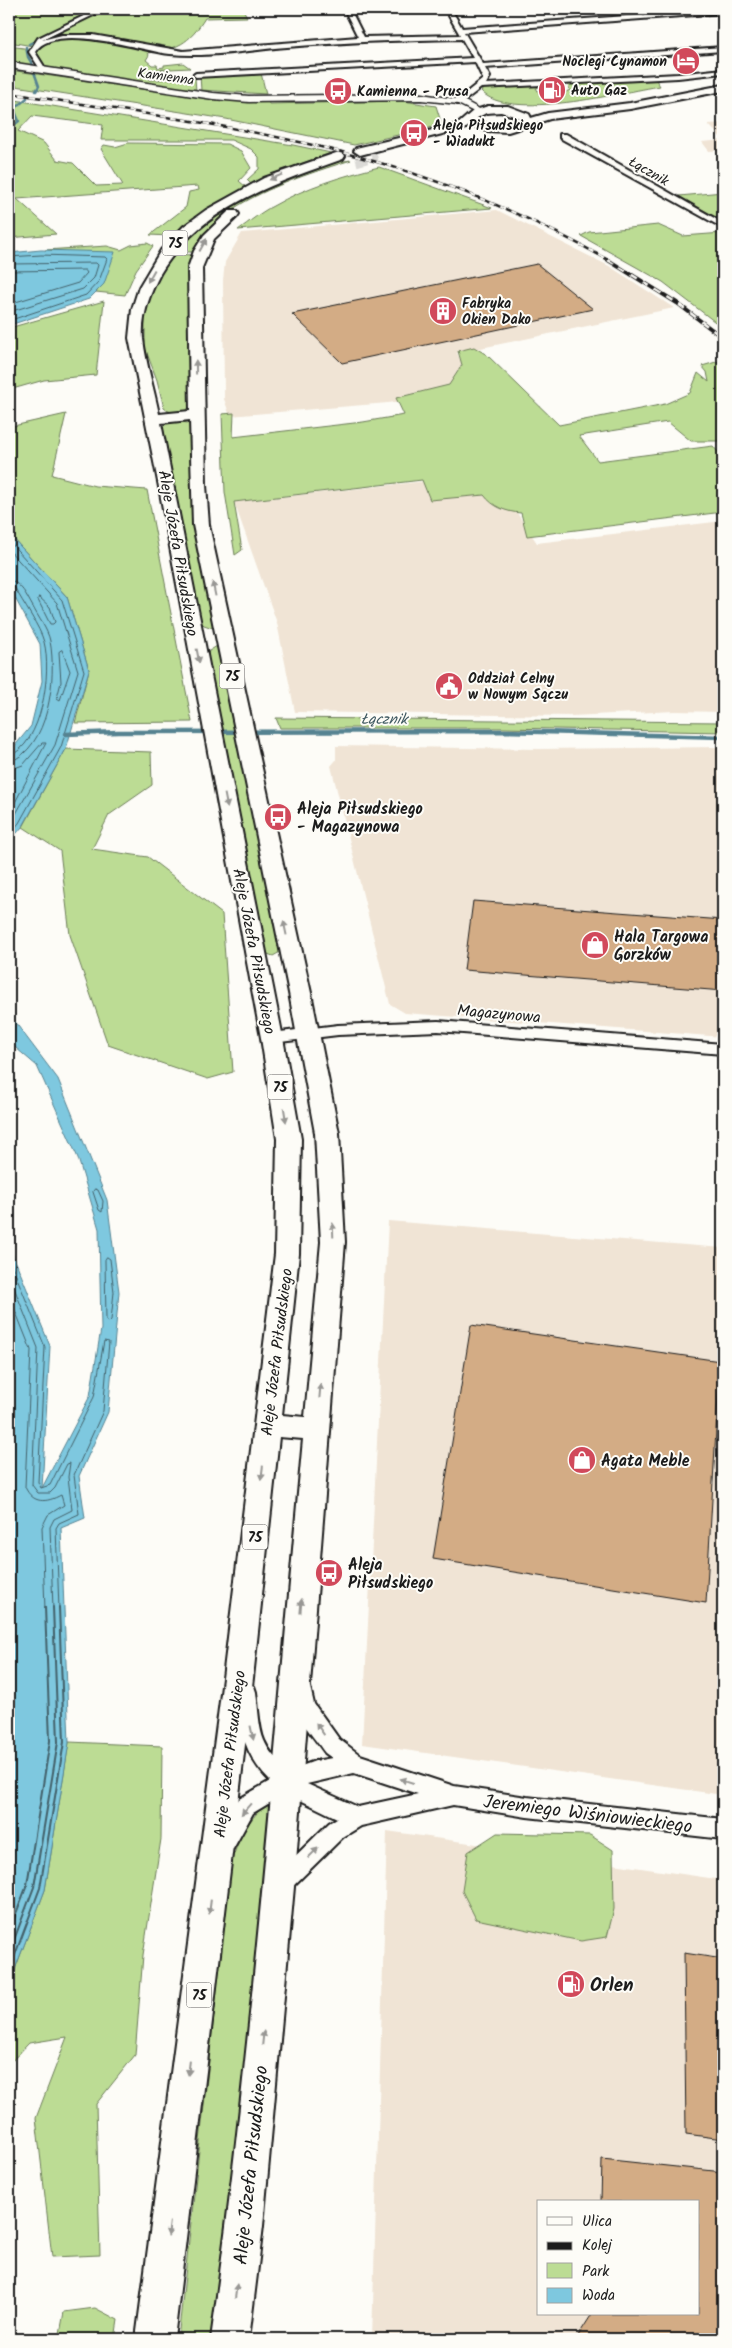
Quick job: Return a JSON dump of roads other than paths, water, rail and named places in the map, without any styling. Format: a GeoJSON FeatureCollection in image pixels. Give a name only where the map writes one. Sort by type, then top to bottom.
{"type":"FeatureCollection","features":[{"type":"Feature","properties":{"kind":"main road"},"geometry":{"type":"LineString","coordinates":[[360,151],[454,129],[468,123],[476,116],[494,109],[516,112],[588,106],[723,81]]}},
{"type":"Feature","properties":{"kind":"main road"},"geometry":{"type":"LineString","coordinates":[[377,155],[486,128],[508,129],[548,116],[630,106],[723,88]]}},
{"type":"Feature","properties":{"kind":"main road"},"geometry":{"type":"LineString","coordinates":[[516,112],[525,116],[526,122]]}},
{"type":"Feature","properties":{"kind":"main road"},"geometry":{"type":"LineString","coordinates":[[476,116],[475,123],[486,128]]}},
{"type":"Feature","properties":{"kind":"main road","name":"Aleje Józefa Piłsudskiego"},"geometry":{"type":"LineString","coordinates":[[155,2339],[216,1861],[268,1425],[287,1254],[289,1139],[272,1038],[136,338],[139,309],[146,287],[157,266],[189,229],[228,202],[280,175],[343,160],[254,201],[222,222],[205,240],[195,268],[198,485],[201,525],[307,1033],[326,1133],[333,1242],[278,1887],[245,2226],[230,2339]]}},
{"type":"Feature","properties":{"kind":"main road"},"geometry":{"type":"LineString","coordinates":[[153,419],[197,415]]}},
{"type":"Feature","properties":{"kind":"main road"},"geometry":{"type":"LineString","coordinates":[[258,969],[293,965]]}},
{"type":"Feature","properties":{"kind":"main road"},"geometry":{"type":"LineString","coordinates":[[268,1425],[316,1429]]}},
{"type":"Feature","properties":{"kind":"street"},"geometry":{"type":"LineString","coordinates":[[44,71],[32,52],[40,39],[102,9]]}},
{"type":"Feature","properties":{"kind":"street"},"geometry":{"type":"LineString","coordinates":[[448,9],[488,77],[462,100]]}},
{"type":"Feature","properties":{"kind":"street"},"geometry":{"type":"LineString","coordinates":[[459,30],[723,11]]}},
{"type":"Feature","properties":{"kind":"street"},"geometry":{"type":"LineString","coordinates":[[350,13],[362,40]]}},
{"type":"Feature","properties":{"kind":"street"},"geometry":{"type":"LineString","coordinates":[[36,45],[62,37],[76,37],[104,40],[166,52],[183,53],[362,40],[464,37]]}},
{"type":"Feature","properties":{"kind":"street"},"geometry":{"type":"LineString","coordinates":[[198,94],[194,72],[481,63],[723,49]]}},
{"type":"Feature","properties":{"kind":"street","name":"Kamienna"},"geometry":{"type":"LineString","coordinates":[[9,65],[198,94],[249,99],[400,96],[481,102],[494,109]]}},
{"type":"Feature","properties":{"kind":"street"},"geometry":{"type":"LineString","coordinates":[[480,86],[658,77],[723,71]]}},
{"type":"Feature","properties":{"kind":"street"},"geometry":{"type":"LineString","coordinates":[[658,77],[664,85]]}},
{"type":"Feature","properties":{"kind":"street","name":"Kamienna"},"geometry":{"type":"LineString","coordinates":[[462,100],[476,116]]}},
{"type":"Feature","properties":{"kind":"street","name":"Łącznik"},"geometry":{"type":"LineString","coordinates":[[563,136],[723,226]]}},
{"type":"Feature","properties":{"kind":"street","name":"Magazynowa"},"geometry":{"type":"LineString","coordinates":[[272,1038],[307,1033],[438,1026],[723,1049]]}},
{"type":"Feature","properties":{"kind":"street"},"geometry":{"type":"LineString","coordinates":[[242,1650],[252,1737],[268,1768],[286,1782],[325,1805],[358,1817]]}},
{"type":"Feature","properties":{"kind":"street","name":"Aleje Józefa Piłsudskiego"},"geometry":{"type":"LineString","coordinates":[[297,1654],[305,1707],[332,1746],[354,1763]]}},
{"type":"Feature","properties":{"kind":"street","name":"Aleje Józefa Piłsudskiego"},"geometry":{"type":"LineString","coordinates":[[216,1861],[246,1806],[286,1782],[315,1772],[354,1763]]}},
{"type":"Feature","properties":{"kind":"street","name":"Jeremiego Wiśniowieckiego"},"geometry":{"type":"LineString","coordinates":[[354,1763],[454,1796],[534,1808],[723,1828]]}},
{"type":"Feature","properties":{"kind":"street","name":"Jeremiego Wiśniowieckiego"},"geometry":{"type":"LineString","coordinates":[[278,1887],[336,1830],[358,1817],[454,1796]]}},
{"type":"Feature","properties":{"kind":"water"},"geometry":{"type":"Polygon","coordinates":[[[41,250],[115,252],[104,284],[89,299],[13,324],[9,322],[9,253],[41,250]]]}},
{"type":"Feature","properties":{"kind":"water"},"geometry":{"type":"Polygon","coordinates":[[[9,534],[67,597],[89,670],[66,749],[23,826],[9,842],[9,753],[31,726],[42,681],[40,644],[9,587],[9,534]]]}},
{"type":"Feature","properties":{"kind":"water"},"geometry":{"type":"Polygon","coordinates":[[[9,1014],[58,1079],[107,1200],[119,1292],[108,1412],[79,1476],[85,1518],[61,1528],[69,1743],[45,1890],[9,1985],[9,1245],[50,1346],[42,1488],[90,1396],[101,1329],[99,1229],[78,1158],[37,1066],[9,1042],[9,1014]]]}},
{"type":"Feature","properties":{"kind":"waterway"},"geometry":{"type":"LineString","coordinates":[[29,44],[97,9]]}},
{"type":"Feature","properties":{"kind":"waterway"},"geometry":{"type":"LineString","coordinates":[[26,47],[28,57],[34,67]]}},
{"type":"Feature","properties":{"kind":"waterway"},"geometry":{"type":"LineString","coordinates":[[34,72],[39,86],[36,91]]}},
{"type":"Feature","properties":{"kind":"waterway"},"geometry":{"type":"LineString","coordinates":[[9,129],[19,121],[14,109],[27,98]]}},
{"type":"Feature","properties":{"kind":"waterway","name":"Łącznik"},"geometry":{"type":"LineString","coordinates":[[66,734],[118,732],[505,731],[723,737]]}},
{"type":"Feature","properties":{"kind":"tunnel"},"geometry":{"type":"LineString","coordinates":[[356,161],[377,155]]}},
{"type":"Feature","properties":{"kind":"railway"},"geometry":{"type":"LineString","coordinates":[[9,93],[231,128],[344,153],[423,177],[499,206],[574,241],[610,261]]}},
{"type":"Feature","properties":{"kind":"railway"},"geometry":{"type":"LineString","coordinates":[[608,260],[677,303],[723,338]]}},
{"type":"Feature","properties":{"kind":"place","name":"Noclegi Cynamon"},"geometry":{"type":"Point","coordinates":[686,61]}},
{"type":"Feature","properties":{"kind":"place","name":"Auto Gaz"},"geometry":{"type":"Point","coordinates":[552,90]}},
{"type":"Feature","properties":{"kind":"place","name":"Kamienna - Prusa"},"geometry":{"type":"Point","coordinates":[338,91]}},
{"type":"Feature","properties":{"kind":"place","name":"Aleja Piłsudskiego - Wiadukt"},"geometry":{"type":"Point","coordinates":[414,133]}},
{"type":"Feature","properties":{"kind":"place","name":"Fabryka Okien Dako"},"geometry":{"type":"Point","coordinates":[443,311]}},
{"type":"Feature","properties":{"kind":"place","name":"Oddział Celny w Nowym Sączu"},"geometry":{"type":"Point","coordinates":[449,686]}},
{"type":"Feature","properties":{"kind":"place","name":"Aleja Piłsudskiego - Magazynowa"},"geometry":{"type":"Point","coordinates":[278,817]}},
{"type":"Feature","properties":{"kind":"place","name":"Hala Targowa Gorzków"},"geometry":{"type":"Point","coordinates":[595,945]}},
{"type":"Feature","properties":{"kind":"place","name":"Agata Meble"},"geometry":{"type":"Point","coordinates":[582,1460]}},
{"type":"Feature","properties":{"kind":"place","name":"Aleja Piłsudskiego"},"geometry":{"type":"Point","coordinates":[329,1573]}},
{"type":"Feature","properties":{"kind":"place","name":"Orlen"},"geometry":{"type":"Point","coordinates":[571,1984]}}]}
